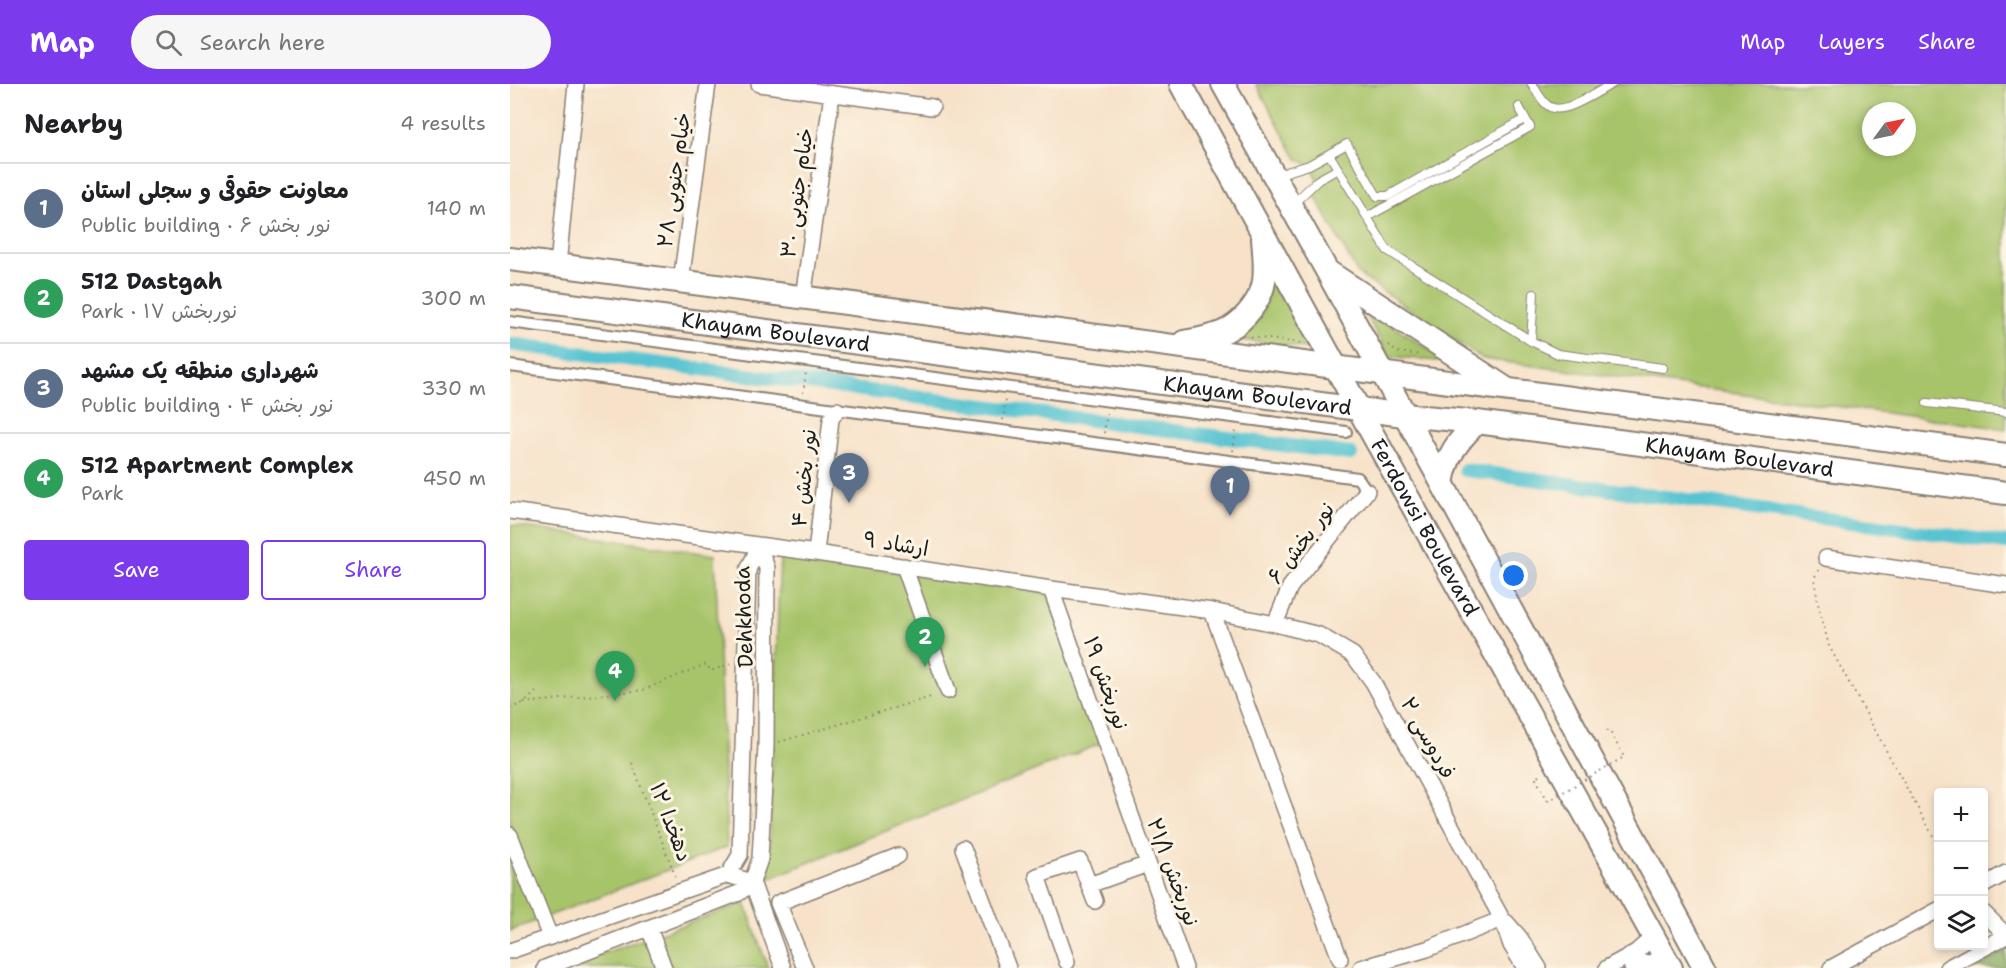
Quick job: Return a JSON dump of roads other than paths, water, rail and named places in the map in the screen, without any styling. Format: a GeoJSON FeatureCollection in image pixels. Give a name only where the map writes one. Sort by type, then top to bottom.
{"type":"FeatureCollection","features":[{"type":"Feature","properties":{"kind":"main road","name":"Ferdowsi Boulevard"},"geometry":{"type":"LineString","coordinates":[[1181,84],[1358,408],[1670,965]]}},
{"type":"Feature","properties":{"kind":"main road","name":"Ferdowsi Boulevard"},"geometry":{"type":"LineString","coordinates":[[1223,84],[1705,968]]}},
{"type":"Feature","properties":{"kind":"main road"},"geometry":{"type":"LineString","coordinates":[[1162,344],[1208,337],[1230,329],[1246,315],[1258,299],[1264,284],[1266,269],[1262,232]]}},
{"type":"Feature","properties":{"kind":"main road","name":"Khayam Boulevard"},"geometry":{"type":"LineString","coordinates":[[510,259],[2006,455]]}},
{"type":"Feature","properties":{"kind":"main road"},"geometry":{"type":"LineString","coordinates":[[1327,271],[1509,390]]}},
{"type":"Feature","properties":{"kind":"main road","name":"Khayam Boulevard"},"geometry":{"type":"LineString","coordinates":[[510,297],[2006,493]]}},
{"type":"Feature","properties":{"kind":"main road"},"geometry":{"type":"LineString","coordinates":[[1442,483],[1444,467],[1451,451],[1477,422]]}},
{"type":"Feature","properties":{"kind":"street"},"geometry":{"type":"LineString","coordinates":[[558,265],[576,84]]}},
{"type":"Feature","properties":{"kind":"street","name":"خیام جنوبی ۲۸"},"geometry":{"type":"LineString","coordinates":[[681,281],[708,84]]}},
{"type":"Feature","properties":{"kind":"street"},"geometry":{"type":"LineString","coordinates":[[759,84],[932,107]]}},
{"type":"Feature","properties":{"kind":"street","name":"خیام جنوبی ۳۰"},"geometry":{"type":"LineString","coordinates":[[803,298],[832,94]]}},
{"type":"Feature","properties":{"kind":"street"},"geometry":{"type":"LineString","coordinates":[[510,322],[1346,432]]}},
{"type":"Feature","properties":{"kind":"street"},"geometry":{"type":"LineString","coordinates":[[510,366],[1358,478],[1367,491]]}},
{"type":"Feature","properties":{"kind":"street","name":"نور بخش ۴"},"geometry":{"type":"LineString","coordinates":[[816,553],[831,419],[837,410]]}},
{"type":"Feature","properties":{"kind":"street","name":"نور بخش ۶"},"geometry":{"type":"LineString","coordinates":[[1275,624],[1290,588],[1367,491]]}},
{"type":"Feature","properties":{"kind":"street","name":"ارشاد ۹"},"geometry":{"type":"LineString","coordinates":[[510,511],[1212,611],[1275,624]]}},
{"type":"Feature","properties":{"kind":"street","name":"Dehkhoda"},"geometry":{"type":"LineString","coordinates":[[728,875],[740,855],[748,570],[759,546]]}},
{"type":"Feature","properties":{"kind":"street","name":"Dehkhoda"},"geometry":{"type":"LineString","coordinates":[[752,882],[760,859],[766,746],[767,568],[759,546]]}},
{"type":"Feature","properties":{"kind":"street"},"geometry":{"type":"LineString","coordinates":[[1826,558],[2006,585]]}},
{"type":"Feature","properties":{"kind":"street"},"geometry":{"type":"LineString","coordinates":[[904,566],[941,693]]}},
{"type":"Feature","properties":{"kind":"street","name":"نوربخش ۱۹"},"geometry":{"type":"LineString","coordinates":[[1051,589],[1121,791]]}},
{"type":"Feature","properties":{"kind":"street"},"geometry":{"type":"LineString","coordinates":[[1212,611],[1340,959]]}},
{"type":"Feature","properties":{"kind":"street","name":"فردوسی ۲"},"geometry":{"type":"LineString","coordinates":[[1275,624],[1319,635],[1353,655],[1373,682],[1502,918],[1510,945],[1525,968]]}},
{"type":"Feature","properties":{"kind":"street","name":"نوربخش ۲۱/۱"},"geometry":{"type":"LineString","coordinates":[[1121,791],[1185,968]]}},
{"type":"Feature","properties":{"kind":"street"},"geometry":{"type":"LineString","coordinates":[[510,835],[550,937]]}},
{"type":"Feature","properties":{"kind":"street"},"geometry":{"type":"LineString","coordinates":[[963,848],[1008,968]]}},
{"type":"Feature","properties":{"kind":"street"},"geometry":{"type":"LineString","coordinates":[[805,968],[778,903],[898,856]]}},
{"type":"Feature","properties":{"kind":"street"},"geometry":{"type":"LineString","coordinates":[[1067,963],[1037,876],[1080,861],[1095,901]]}},
{"type":"Feature","properties":{"kind":"street"},"geometry":{"type":"LineString","coordinates":[[1089,885],[1148,864]]}},
{"type":"Feature","properties":{"kind":"street"},"geometry":{"type":"LineString","coordinates":[[1988,882],[2006,873]]}},
{"type":"Feature","properties":{"kind":"street"},"geometry":{"type":"LineString","coordinates":[[510,951],[728,875],[752,882]]}},
{"type":"Feature","properties":{"kind":"street"},"geometry":{"type":"LineString","coordinates":[[550,967],[739,893],[752,882]]}},
{"type":"Feature","properties":{"kind":"street"},"geometry":{"type":"LineString","coordinates":[[752,882],[783,968]]}},
{"type":"Feature","properties":{"kind":"street"},"geometry":{"type":"LineString","coordinates":[[1832,968],[1934,912]]}},
{"type":"Feature","properties":{"kind":"street"},"geometry":{"type":"LineString","coordinates":[[1361,968],[1427,949],[1502,918]]}},
{"type":"Feature","properties":{"kind":"street","name":"فردوسی ۲"},"geometry":{"type":"LineString","coordinates":[[1502,918],[1520,938],[1539,968]]}},
{"type":"Feature","properties":{"kind":"street"},"geometry":{"type":"LineString","coordinates":[[1988,918],[2006,935],[1988,944]]}},
{"type":"Feature","properties":{"kind":"street"},"geometry":{"type":"LineString","coordinates":[[649,928],[664,968]]}},
{"type":"Feature","properties":{"kind":"street"},"geometry":{"type":"LineString","coordinates":[[1607,968],[1636,952],[1654,936]]}},
{"type":"Feature","properties":{"kind":"street"},"geometry":{"type":"LineString","coordinates":[[1947,968],[1977,950]]}},
{"type":"Feature","properties":{"kind":"street"},"geometry":{"type":"LineString","coordinates":[[1632,968],[1642,963],[1670,965]]}},
{"type":"Feature","properties":{"kind":"lane"},"geometry":{"type":"LineString","coordinates":[[1532,84],[1545,104],[1558,109],[1569,107],[1611,84]]}},
{"type":"Feature","properties":{"kind":"lane"},"geometry":{"type":"LineString","coordinates":[[1367,217],[1530,127],[1519,107]]}},
{"type":"Feature","properties":{"kind":"lane"},"geometry":{"type":"LineString","coordinates":[[1273,176],[1309,165],[1347,144],[1377,196],[1388,196],[1525,119]]}},
{"type":"Feature","properties":{"kind":"lane"},"geometry":{"type":"LineString","coordinates":[[1329,154],[1387,249],[1531,341],[1558,354],[1663,368]]}},
{"type":"Feature","properties":{"kind":"lane"},"geometry":{"type":"LineString","coordinates":[[1290,207],[1318,180],[1338,169]]}},
{"type":"Feature","properties":{"kind":"lane"},"geometry":{"type":"LineString","coordinates":[[1531,341],[1534,294]]}},
{"type":"Feature","properties":{"kind":"lane"},"geometry":{"type":"LineString","coordinates":[[1927,403],[2006,412]]}},
{"type":"Feature","properties":{"kind":"waterway"},"geometry":{"type":"LineString","coordinates":[[510,344],[1351,454]]}},
{"type":"Feature","properties":{"kind":"waterway"},"geometry":{"type":"LineString","coordinates":[[1465,470],[2006,543]]}},
{"type":"Feature","properties":{"kind":"place","name":"شهرداری منطقه یک مشهد"},"geometry":{"type":"Point","coordinates":[849,503]}},
{"type":"Feature","properties":{"kind":"place","name":"معاونت حقوقی و سجلی استان"},"geometry":{"type":"Point","coordinates":[1230,516]}},
{"type":"Feature","properties":{"kind":"place","name":"512 Dastgah"},"geometry":{"type":"Point","coordinates":[925,667]}},
{"type":"Feature","properties":{"kind":"place","name":"512 Apartment Complex"},"geometry":{"type":"Point","coordinates":[615,701]}}]}
